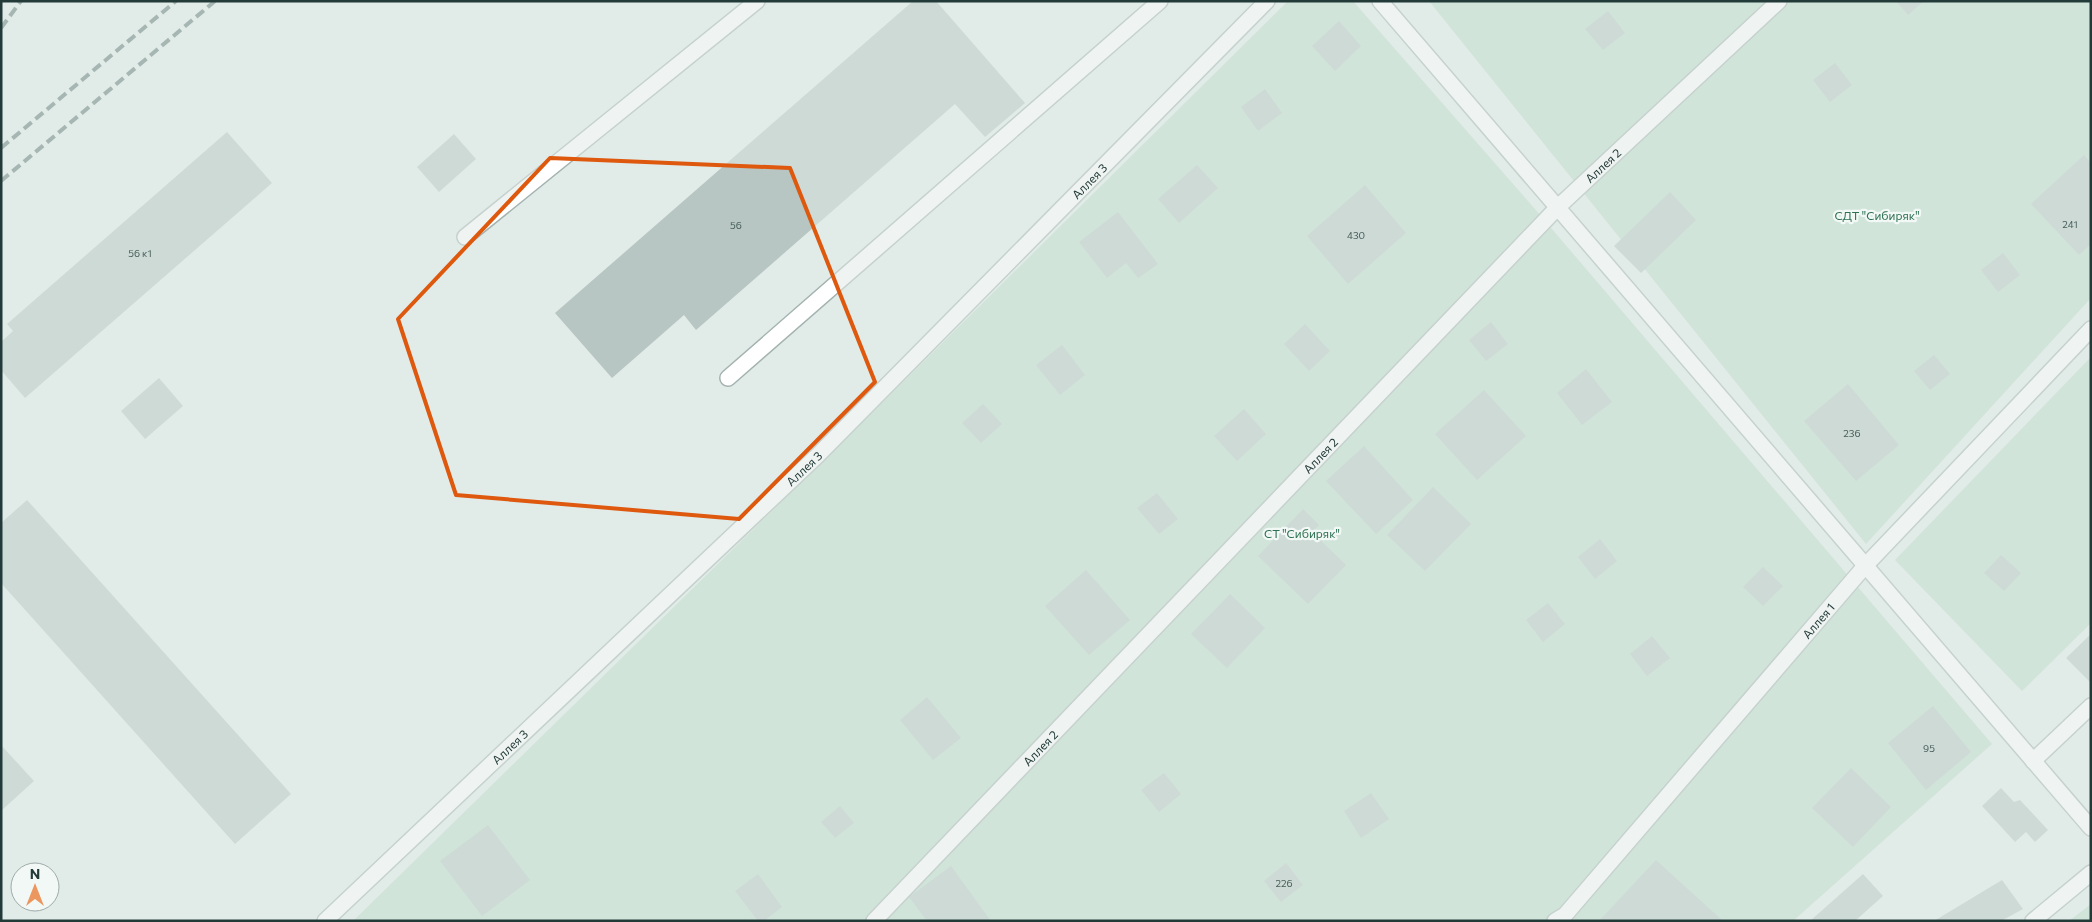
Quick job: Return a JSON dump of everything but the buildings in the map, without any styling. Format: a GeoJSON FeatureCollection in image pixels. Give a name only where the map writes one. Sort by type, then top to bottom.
{"type":"FeatureCollection","features":[{"type":"Feature","properties":{"kind":"street"},"geometry":{"type":"LineString","coordinates":[[465,237],[757,1]]}},
{"type":"Feature","properties":{"kind":"street"},"geometry":{"type":"LineString","coordinates":[[728,378],[1160,1]]}},
{"type":"Feature","properties":{"kind":"street","name":"Аллея 3"},"geometry":{"type":"LineString","coordinates":[[325,921],[818,455],[1267,1]]}},
{"type":"Feature","properties":{"kind":"street"},"geometry":{"type":"LineString","coordinates":[[1380,1],[2091,828]]}},
{"type":"Feature","properties":{"kind":"street","name":"Аллея 2"},"geometry":{"type":"LineString","coordinates":[[874,921],[1558,207],[1779,1]]}},
{"type":"Feature","properties":{"kind":"street","name":"Аллея 1"},"geometry":{"type":"LineString","coordinates":[[1555,921],[1565,914],[1865,566],[2091,329]]}},
{"type":"Feature","properties":{"kind":"street"},"geometry":{"type":"LineString","coordinates":[[2033,761],[2091,706]]}},
{"type":"Feature","properties":{"kind":"street"},"geometry":{"type":"LineString","coordinates":[[2033,921],[2091,873]]}},
{"type":"Feature","properties":{"kind":"highlighted area"},"geometry":{"type":"Polygon","coordinates":[[[550,158],[790,168],[875,382],[739,519],[456,495],[398,319],[550,158]]]}},
{"type":"Feature","properties":{"kind":"green space","name":"СТ \"Сибиряк\""},"geometry":{"type":"Polygon","coordinates":[[[1288,1],[1353,1],[1534,208],[1992,744],[1793,921],[353,921],[825,459],[1288,1]]]}},
{"type":"Feature","properties":{"kind":"green space","name":"СДТ \"Сибиряк\""},"geometry":{"type":"Polygon","coordinates":[[[1429,1],[2091,1],[2091,298],[1866,544],[1429,1]]]}},
{"type":"Feature","properties":{"kind":"green space"},"geometry":{"type":"Polygon","coordinates":[[[2091,357],[2091,623],[2022,691],[1895,560],[2091,357]]]}},
{"type":"Feature","properties":{"kind":"green space"},"geometry":{"type":"Polygon","coordinates":[[[2091,904],[2091,921],[2069,921],[2091,904]]]}},
{"type":"Feature","properties":{"kind":"railway"},"geometry":{"type":"LineString","coordinates":[[1,28],[21,1]]}},
{"type":"Feature","properties":{"kind":"railway"},"geometry":{"type":"LineString","coordinates":[[1,148],[176,1]]}},
{"type":"Feature","properties":{"kind":"railway"},"geometry":{"type":"LineString","coordinates":[[1,181],[215,1]]}}]}
